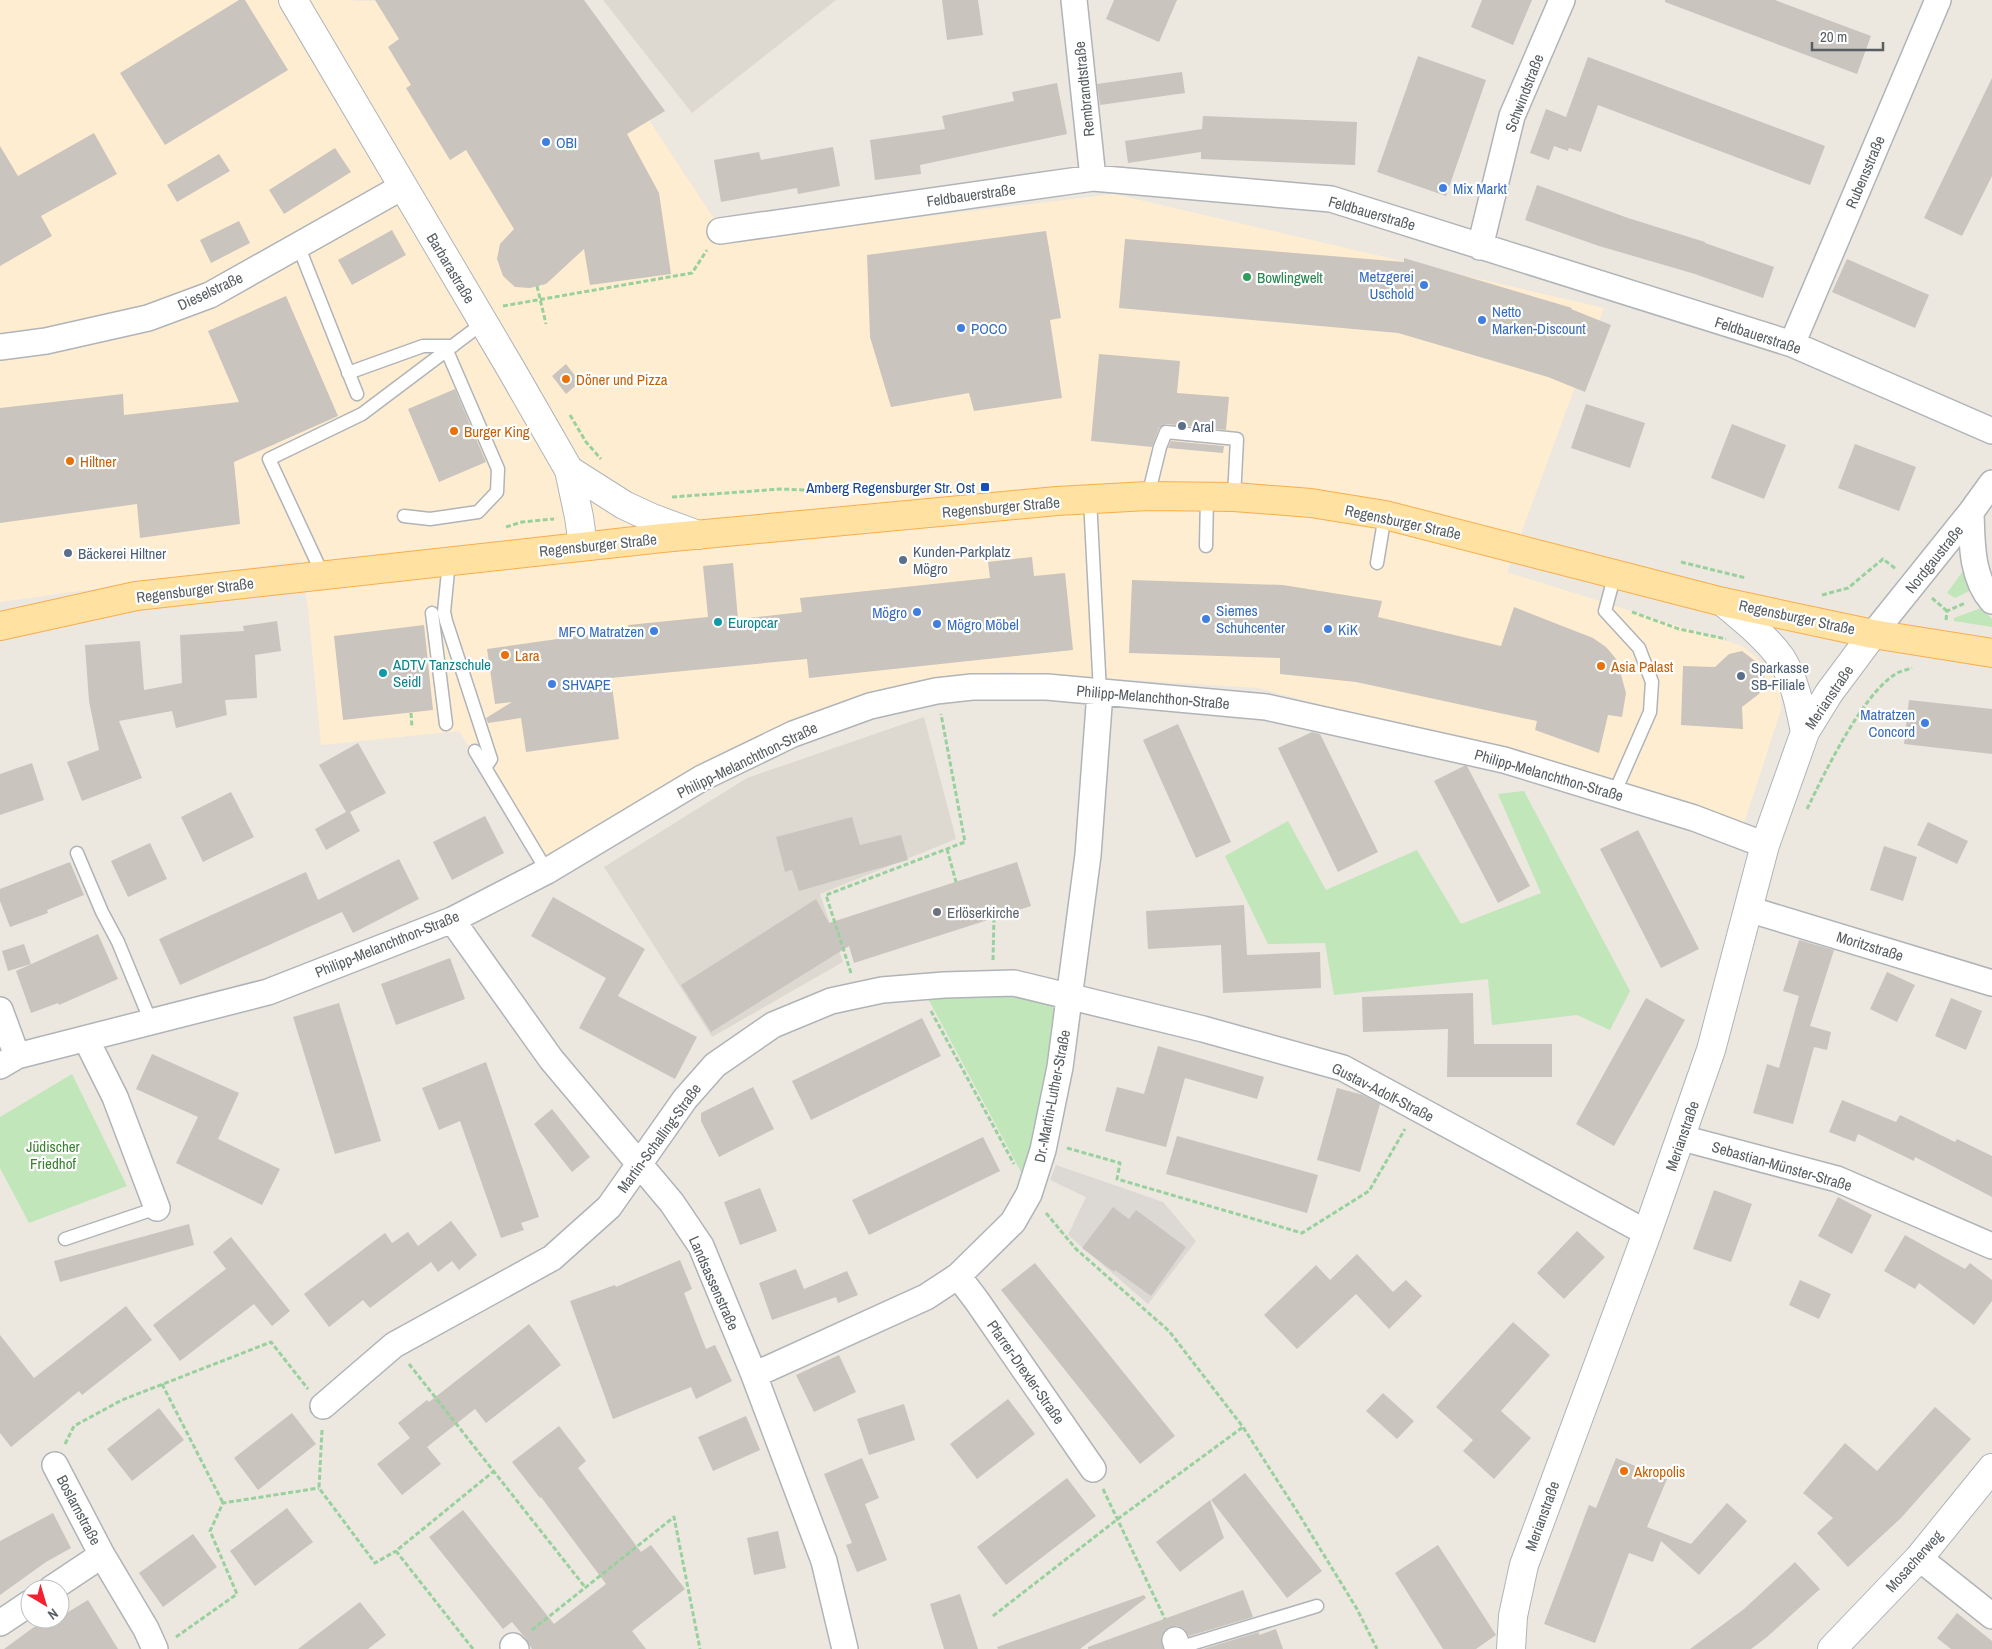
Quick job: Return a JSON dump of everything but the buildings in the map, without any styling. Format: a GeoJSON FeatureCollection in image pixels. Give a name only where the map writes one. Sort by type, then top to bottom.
{"type":"FeatureCollection","features":[{"type":"Feature","properties":{"kind":"main road","name":"Regensburger Straße"},"geometry":{"type":"LineString","coordinates":[[0,626],[136,596],[583,546],[1090,499],[1148,496],[1234,497],[1311,503],[1385,515],[1722,602],[1873,634],[1992,653]]}},
{"type":"Feature","properties":{"kind":"street","name":"Barbarastraße"},"geometry":{"type":"LineString","coordinates":[[293,0],[402,187],[493,314],[569,470],[580,517],[583,546]]}},
{"type":"Feature","properties":{"kind":"street","name":"Rembrandtstraße"},"geometry":{"type":"LineString","coordinates":[[1074,0],[1093,178]]}},
{"type":"Feature","properties":{"kind":"street","name":"Schwindstraße"},"geometry":{"type":"LineString","coordinates":[[1480,246],[1512,116],[1562,0]]}},
{"type":"Feature","properties":{"kind":"street","name":"Rubensstraße"},"geometry":{"type":"LineString","coordinates":[[1792,344],[1938,0]]}},
{"type":"Feature","properties":{"kind":"street","name":"Feldbauerstraße"},"geometry":{"type":"LineString","coordinates":[[720,231],[1093,178],[1331,199],[1792,344],[1992,432]]}},
{"type":"Feature","properties":{"kind":"street","name":"Dieselstraße"},"geometry":{"type":"LineString","coordinates":[[0,347],[46,341],[148,318],[210,295],[402,187]]}},
{"type":"Feature","properties":{"kind":"street"},"geometry":{"type":"LineString","coordinates":[[569,470],[624,505],[652,518],[698,535]]}},
{"type":"Feature","properties":{"kind":"street","name":"Nordgaustraße"},"geometry":{"type":"LineString","coordinates":[[1873,634],[1972,512],[1992,483]]}},
{"type":"Feature","properties":{"kind":"street"},"geometry":{"type":"LineString","coordinates":[[1972,512],[1972,541],[1976,568],[1985,593],[1992,601]]}},
{"type":"Feature","properties":{"kind":"street"},"geometry":{"type":"LineString","coordinates":[[1722,602],[1760,633],[1781,659],[1795,688],[1805,732]]}},
{"type":"Feature","properties":{"kind":"street","name":"Merianstraße"},"geometry":{"type":"LineString","coordinates":[[1512,1649],[1513,1616],[1524,1565],[1682,1138],[1711,1050],[1765,845],[1805,732],[1829,693],[1873,634]]}},
{"type":"Feature","properties":{"kind":"street","name":"Philipp-Melanchthon-Straße"},"geometry":{"type":"LineString","coordinates":[[0,1010],[9,1061],[268,992],[452,920],[547,871],[702,778],[793,734],[870,706],[936,691],[972,687],[1047,687],[1266,707],[1504,760],[1694,818],[1765,845]]}},
{"type":"Feature","properties":{"kind":"street","name":"Dr.-Martin-Luther-Straße"},"geometry":{"type":"LineString","coordinates":[[754,1375],[926,1297],[958,1276],[1013,1222],[1030,1194],[1045,1142],[1060,1067],[1088,855],[1100,692]]}},
{"type":"Feature","properties":{"kind":"street","name":"Moritzstraße"},"geometry":{"type":"LineString","coordinates":[[1748,909],[1992,983]]}},
{"type":"Feature","properties":{"kind":"street","name":"Landsassenstraße"},"geometry":{"type":"LineString","coordinates":[[452,920],[551,1059],[672,1203],[701,1246],[754,1375],[824,1561],[845,1649]]}},
{"type":"Feature","properties":{"kind":"street","name":"Martin-Schalling-Straße"},"geometry":{"type":"LineString","coordinates":[[322,1406],[394,1344],[552,1258],[609,1206],[684,1099],[715,1066],[774,1025],[831,1001],[882,990],[1014,983],[1069,995]]}},
{"type":"Feature","properties":{"kind":"street","name":"Gustav-Adolf-Straße"},"geometry":{"type":"LineString","coordinates":[[1069,995],[1203,1029],[1343,1068],[1647,1233]]}},
{"type":"Feature","properties":{"kind":"street"},"geometry":{"type":"LineString","coordinates":[[86,1039],[115,1097],[157,1208]]}},
{"type":"Feature","properties":{"kind":"street","name":"Sebastian-Münster-Straße"},"geometry":{"type":"LineString","coordinates":[[1682,1138],[1837,1179],[1992,1246]]}},
{"type":"Feature","properties":{"kind":"street","name":"Pfarrer-Drexler-Straße"},"geometry":{"type":"LineString","coordinates":[[958,1276],[1093,1469]]}},
{"type":"Feature","properties":{"kind":"street","name":"Boslarnstraße"},"geometry":{"type":"LineString","coordinates":[[55,1465],[102,1555],[146,1628],[164,1644]]}},
{"type":"Feature","properties":{"kind":"street","name":"Mosacherweg"},"geometry":{"type":"LineString","coordinates":[[1832,1649],[1919,1558],[1992,1468]]}},
{"type":"Feature","properties":{"kind":"street","name":"Boslarnstraße"},"geometry":{"type":"LineString","coordinates":[[66,1579],[102,1555]]}},
{"type":"Feature","properties":{"kind":"street"},"geometry":{"type":"LineString","coordinates":[[1919,1558],[1992,1616]]}},
{"type":"Feature","properties":{"kind":"street"},"geometry":{"type":"LineString","coordinates":[[0,1623],[20,1610]]}},
{"type":"Feature","properties":{"kind":"lane"},"geometry":{"type":"LineString","coordinates":[[298,245],[357,394]]}},
{"type":"Feature","properties":{"kind":"lane"},"geometry":{"type":"LineString","coordinates":[[323,575],[269,459],[314,439],[362,414],[493,314]]}},
{"type":"Feature","properties":{"kind":"lane"},"geometry":{"type":"LineString","coordinates":[[348,373],[423,346],[450,348]]}},
{"type":"Feature","properties":{"kind":"lane"},"geometry":{"type":"LineString","coordinates":[[404,516],[430,519],[478,512],[497,492],[498,469],[450,348]]}},
{"type":"Feature","properties":{"kind":"lane"},"geometry":{"type":"LineString","coordinates":[[1148,496],[1155,463],[1166,432],[1237,439],[1234,497]]}},
{"type":"Feature","properties":{"kind":"lane"},"geometry":{"type":"LineString","coordinates":[[1206,546],[1207,497]]}},
{"type":"Feature","properties":{"kind":"lane"},"geometry":{"type":"LineString","coordinates":[[1090,499],[1100,692]]}},
{"type":"Feature","properties":{"kind":"lane"},"geometry":{"type":"LineString","coordinates":[[1377,563],[1385,515]]}},
{"type":"Feature","properties":{"kind":"lane"},"geometry":{"type":"LineString","coordinates":[[448,561],[444,612],[491,759],[485,768]]}},
{"type":"Feature","properties":{"kind":"lane"},"geometry":{"type":"LineString","coordinates":[[1614,794],[1650,712],[1652,682],[1639,648],[1605,611],[1615,574]]}},
{"type":"Feature","properties":{"kind":"lane"},"geometry":{"type":"LineString","coordinates":[[432,613],[446,724]]}},
{"type":"Feature","properties":{"kind":"lane"},"geometry":{"type":"LineString","coordinates":[[475,751],[547,871]]}},
{"type":"Feature","properties":{"kind":"lane"},"geometry":{"type":"LineString","coordinates":[[77,853],[102,912],[118,942],[151,1022]]}},
{"type":"Feature","properties":{"kind":"lane"},"geometry":{"type":"LineString","coordinates":[[65,1239],[157,1208]]}},
{"type":"Feature","properties":{"kind":"lane"},"geometry":{"type":"LineString","coordinates":[[1177,1646],[1317,1606]]}},
{"type":"Feature","properties":{"kind":"path"},"geometry":{"type":"LineString","coordinates":[[493,314],[539,299],[692,273],[720,231]]}},
{"type":"Feature","properties":{"kind":"path"},"geometry":{"type":"LineString","coordinates":[[537,286],[546,324]]}},
{"type":"Feature","properties":{"kind":"path"},"geometry":{"type":"LineString","coordinates":[[1607,603],[1679,629],[1730,640]]}},
{"type":"Feature","properties":{"kind":"path"},"geometry":{"type":"LineString","coordinates":[[1866,702],[1895,674],[1920,664]]}},
{"type":"Feature","properties":{"kind":"path"},"geometry":{"type":"LineString","coordinates":[[411,713],[412,728]]}},
{"type":"Feature","properties":{"kind":"path"},"geometry":{"type":"LineString","coordinates":[[858,995],[826,895],[965,842],[945,732]]}},
{"type":"Feature","properties":{"kind":"path"},"geometry":{"type":"LineString","coordinates":[[947,849],[956,882]]}},
{"type":"Feature","properties":{"kind":"path"},"geometry":{"type":"LineString","coordinates":[[992,983],[994,918]]}},
{"type":"Feature","properties":{"kind":"path"},"geometry":{"type":"LineString","coordinates":[[918,987],[1030,1194],[1076,1250],[1169,1331],[1243,1427],[1352,1601],[1377,1649]]}},
{"type":"Feature","properties":{"kind":"path"},"geometry":{"type":"LineString","coordinates":[[1045,1142],[1120,1163],[1117,1180],[1302,1233],[1369,1191],[1417,1108]]}},
{"type":"Feature","properties":{"kind":"path"},"geometry":{"type":"LineString","coordinates":[[55,1465],[74,1426],[122,1400],[270,1342],[322,1406],[319,1488],[375,1563],[396,1551],[494,1471]]}},
{"type":"Feature","properties":{"kind":"path"},"geometry":{"type":"LineString","coordinates":[[394,1344],[585,1587]]}},
{"type":"Feature","properties":{"kind":"path"},"geometry":{"type":"LineString","coordinates":[[162,1384],[223,1503]]}},
{"type":"Feature","properties":{"kind":"path"},"geometry":{"type":"LineString","coordinates":[[993,1616],[1119,1518],[1243,1427]]}},
{"type":"Feature","properties":{"kind":"path"},"geometry":{"type":"LineString","coordinates":[[1093,1469],[1119,1518],[1177,1646]]}},
{"type":"Feature","properties":{"kind":"path"},"geometry":{"type":"LineString","coordinates":[[223,1503],[319,1488]]}},
{"type":"Feature","properties":{"kind":"path"},"geometry":{"type":"LineString","coordinates":[[164,1644],[238,1594],[210,1531],[223,1503]]}},
{"type":"Feature","properties":{"kind":"path"},"geometry":{"type":"LineString","coordinates":[[514,1647],[585,1587],[674,1517],[700,1649]]}},
{"type":"Feature","properties":{"kind":"path"},"geometry":{"type":"LineString","coordinates":[[396,1551],[473,1649]]}},
{"type":"Feature","properties":{"kind":"shaded area"},"geometry":{"type":"Polygon","coordinates":[[[0,0],[570,0],[728,240],[1114,194],[1604,308],[1507,572],[1742,646],[1772,670],[1781,690],[1781,710],[1743,826],[1664,796],[1258,688],[1006,672],[920,680],[839,703],[698,769],[542,862],[459,731],[321,745],[308,609],[300,561],[0,602],[0,0]]]}},
{"type":"Feature","properties":{"kind":"shaded area"},"geometry":{"type":"Polygon","coordinates":[[[603,0],[836,0],[692,113],[603,0]]]}},
{"type":"Feature","properties":{"kind":"shaded area"},"geometry":{"type":"Polygon","coordinates":[[[924,717],[956,839],[820,894],[843,962],[712,1037],[604,867],[747,778],[924,717]]]}},
{"type":"Feature","properties":{"kind":"shaded area"},"geometry":{"type":"Polygon","coordinates":[[[1056,1165],[1163,1202],[1196,1241],[1148,1304],[1068,1235],[1086,1197],[1050,1180],[1056,1165]]]}},
{"type":"Feature","properties":{"kind":"green space"},"geometry":{"type":"Polygon","coordinates":[[[1966,567],[1971,590],[1955,598],[1947,593],[1966,567]]]}},
{"type":"Feature","properties":{"kind":"green space"},"geometry":{"type":"Polygon","coordinates":[[[1981,608],[1992,619],[1992,627],[1954,621],[1954,618],[1981,608]]]}},
{"type":"Feature","properties":{"kind":"green space"},"geometry":{"type":"Polygon","coordinates":[[[1524,791],[1630,991],[1610,1030],[1577,1015],[1492,1025],[1488,979],[1334,995],[1325,943],[1268,944],[1225,856],[1288,821],[1326,890],[1417,850],[1461,924],[1541,893],[1498,794],[1524,791]]]}},
{"type":"Feature","properties":{"kind":"green space"},"geometry":{"type":"Polygon","coordinates":[[[924,991],[1066,998],[1028,1185],[924,991]]]}},
{"type":"Feature","properties":{"kind":"green space","name":"Jüdischer Friedhof"},"geometry":{"type":"Polygon","coordinates":[[[72,1074],[127,1186],[29,1223],[0,1168],[0,1117],[72,1074]]]}},
{"type":"Feature","properties":{"kind":"place","name":"OBI"},"geometry":{"type":"Point","coordinates":[546,142]}},
{"type":"Feature","properties":{"kind":"place","name":"Mix Markt"},"geometry":{"type":"Point","coordinates":[1443,188]}},
{"type":"Feature","properties":{"kind":"place","name":"Bowlingwelt"},"geometry":{"type":"Point","coordinates":[1247,277]}},
{"type":"Feature","properties":{"kind":"place","name":"Metzgerei Uschold"},"geometry":{"type":"Point","coordinates":[1424,285]}},
{"type":"Feature","properties":{"kind":"place","name":"Netto Marken-Discount"},"geometry":{"type":"Point","coordinates":[1482,320]}},
{"type":"Feature","properties":{"kind":"place","name":"POCO"},"geometry":{"type":"Point","coordinates":[961,328]}},
{"type":"Feature","properties":{"kind":"place","name":"Döner und Pizza"},"geometry":{"type":"Point","coordinates":[566,379]}},
{"type":"Feature","properties":{"kind":"place","name":"Aral"},"geometry":{"type":"Point","coordinates":[1182,426]}},
{"type":"Feature","properties":{"kind":"place","name":"Burger King"},"geometry":{"type":"Point","coordinates":[454,431]}},
{"type":"Feature","properties":{"kind":"place","name":"Hiltner"},"geometry":{"type":"Point","coordinates":[70,461]}},
{"type":"Feature","properties":{"kind":"place","name":"Amberg Regensburger Str. Ost"},"geometry":{"type":"Point","coordinates":[985,487]}},
{"type":"Feature","properties":{"kind":"place","name":"Bäckerei Hiltner"},"geometry":{"type":"Point","coordinates":[68,553]}},
{"type":"Feature","properties":{"kind":"place","name":"Kunden-Parkplatz Mögro"},"geometry":{"type":"Point","coordinates":[903,560]}},
{"type":"Feature","properties":{"kind":"place","name":"Mögro"},"geometry":{"type":"Point","coordinates":[917,612]}},
{"type":"Feature","properties":{"kind":"place","name":"Siemes Schuhcenter"},"geometry":{"type":"Point","coordinates":[1206,619]}},
{"type":"Feature","properties":{"kind":"place","name":"Europcar"},"geometry":{"type":"Point","coordinates":[718,622]}},
{"type":"Feature","properties":{"kind":"place","name":"Mögro Möbel"},"geometry":{"type":"Point","coordinates":[937,624]}},
{"type":"Feature","properties":{"kind":"place","name":"KiK"},"geometry":{"type":"Point","coordinates":[1328,629]}},
{"type":"Feature","properties":{"kind":"place","name":"MFO Matratzen"},"geometry":{"type":"Point","coordinates":[654,631]}},
{"type":"Feature","properties":{"kind":"place","name":"Lara"},"geometry":{"type":"Point","coordinates":[505,655]}},
{"type":"Feature","properties":{"kind":"place","name":"Asia Palast"},"geometry":{"type":"Point","coordinates":[1601,666]}},
{"type":"Feature","properties":{"kind":"place","name":"ADTV Tanzschule Seidl"},"geometry":{"type":"Point","coordinates":[383,673]}},
{"type":"Feature","properties":{"kind":"place","name":"Sparkasse SB-Filiale"},"geometry":{"type":"Point","coordinates":[1741,676]}},
{"type":"Feature","properties":{"kind":"place","name":"SHVAPE"},"geometry":{"type":"Point","coordinates":[552,684]}},
{"type":"Feature","properties":{"kind":"place","name":"Matratzen Concord"},"geometry":{"type":"Point","coordinates":[1925,723]}},
{"type":"Feature","properties":{"kind":"place","name":"Erlöserkirche"},"geometry":{"type":"Point","coordinates":[937,912]}},
{"type":"Feature","properties":{"kind":"place","name":"Akropolis"},"geometry":{"type":"Point","coordinates":[1624,1471]}}]}
